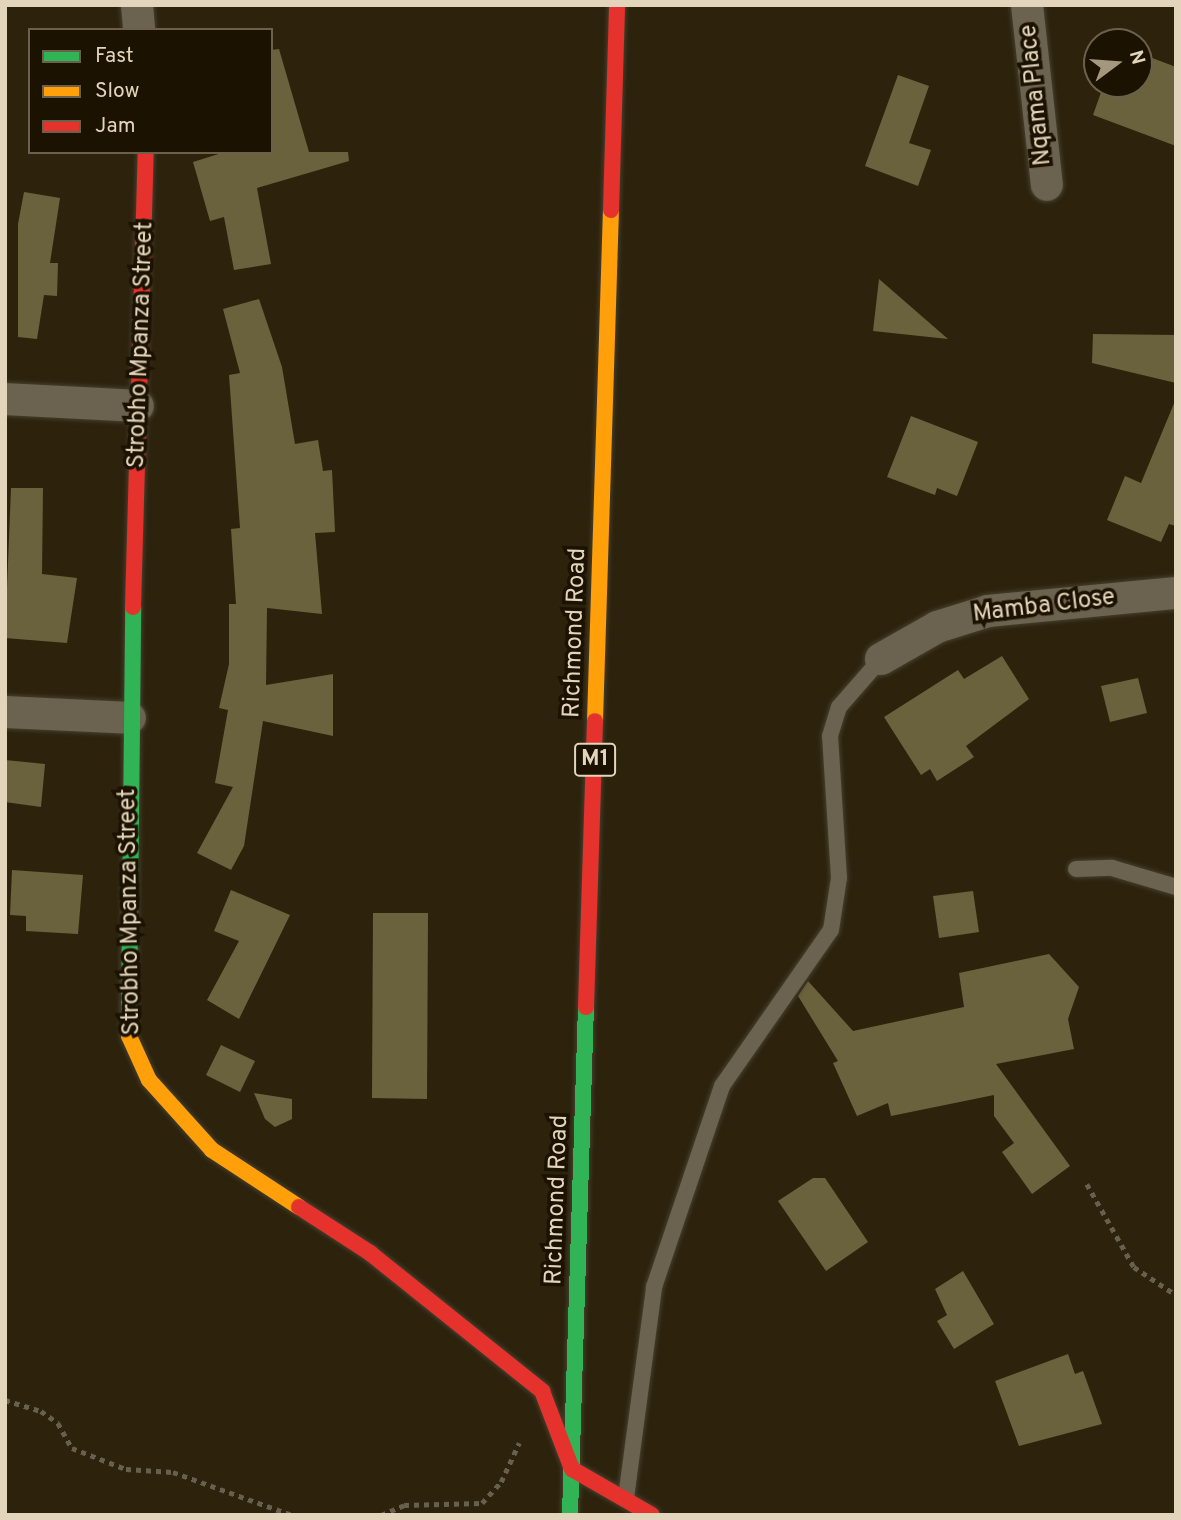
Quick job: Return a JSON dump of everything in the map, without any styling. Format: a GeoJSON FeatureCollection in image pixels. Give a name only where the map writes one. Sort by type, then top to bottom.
{"type":"FeatureCollection","features":[{"type":"Feature","properties":{"kind":"main road","name":"Richmond Road"},"geometry":{"type":"LineString","coordinates":[[570,1515],[617,5]]}},
{"type":"Feature","properties":{"kind":"main road","name":"Strobho Mpanza Street"},"geometry":{"type":"LineString","coordinates":[[146,154],[130,718],[129,1035],[149,1080],[212,1150],[370,1253],[542,1391]]}},
{"type":"Feature","properties":{"kind":"main road"},"geometry":{"type":"LineString","coordinates":[[542,1391],[572,1469],[652,1515]]}},
{"type":"Feature","properties":{"kind":"street"},"geometry":{"type":"LineString","coordinates":[[136,5],[139,28]]}},
{"type":"Feature","properties":{"kind":"street","name":"Nqama Place"},"geometry":{"type":"LineString","coordinates":[[1027,5],[1047,185]]}},
{"type":"Feature","properties":{"kind":"street"},"geometry":{"type":"LineString","coordinates":[[5,399],[138,406]]}},
{"type":"Feature","properties":{"kind":"street","name":"Mamba Close"},"geometry":{"type":"LineString","coordinates":[[881,659],[937,627],[978,613],[1176,593]]}},
{"type":"Feature","properties":{"kind":"street"},"geometry":{"type":"LineString","coordinates":[[5,712],[130,718]]}},
{"type":"Feature","properties":{"kind":"lane"},"geometry":{"type":"LineString","coordinates":[[626,1501],[654,1287],[722,1086],[831,930],[839,878],[830,736],[839,707],[881,659]]}},
{"type":"Feature","properties":{"kind":"lane"},"geometry":{"type":"LineString","coordinates":[[1076,869],[1112,868],[1176,887]]}},
{"type":"Feature","properties":{"kind":"path"},"geometry":{"type":"LineString","coordinates":[[1087,1184],[1134,1268],[1176,1295]]}},
{"type":"Feature","properties":{"kind":"path"},"geometry":{"type":"LineString","coordinates":[[381,1515],[404,1505],[471,1505],[491,1499],[542,1391]]}},
{"type":"Feature","properties":{"kind":"path"},"geometry":{"type":"LineString","coordinates":[[5,1399],[41,1411],[58,1423],[72,1448],[126,1469],[173,1472],[292,1515]]}},
{"type":"Feature","properties":{"kind":"building"},"geometry":{"type":"Polygon","coordinates":[[[279,49],[309,152],[348,152],[349,161],[257,188],[271,264],[234,270],[224,217],[210,221],[193,162],[219,154],[273,154],[273,50],[279,49]]]}},
{"type":"Feature","properties":{"kind":"building"},"geometry":{"type":"Polygon","coordinates":[[[1153,58],[1176,67],[1176,146],[1093,115],[1099,98],[1153,98],[1153,58]]]}},
{"type":"Feature","properties":{"kind":"building"},"geometry":{"type":"Polygon","coordinates":[[[898,75],[929,86],[909,143],[931,150],[918,186],[865,166],[898,75]]]}},
{"type":"Feature","properties":{"kind":"building"},"geometry":{"type":"Polygon","coordinates":[[[24,192],[60,198],[50,263],[58,263],[57,296],[44,295],[37,339],[18,337],[18,224],[24,192]]]}},
{"type":"Feature","properties":{"kind":"building"},"geometry":{"type":"Polygon","coordinates":[[[879,279],[948,339],[873,331],[879,279]]]}},
{"type":"Feature","properties":{"kind":"building"},"geometry":{"type":"Polygon","coordinates":[[[259,299],[282,367],[295,444],[318,440],[323,471],[332,470],[335,532],[315,533],[322,614],[267,608],[266,685],[333,674],[333,736],[263,721],[244,846],[231,870],[197,853],[233,787],[215,783],[228,710],[219,708],[229,664],[229,604],[236,604],[231,529],[240,528],[229,375],[240,373],[223,309],[259,299]]]}},
{"type":"Feature","properties":{"kind":"building"},"geometry":{"type":"Polygon","coordinates":[[[1093,334],[1176,335],[1176,383],[1092,363],[1093,334]]]}},
{"type":"Feature","properties":{"kind":"building"},"geometry":{"type":"Polygon","coordinates":[[[1175,401],[1176,526],[1169,524],[1161,542],[1107,520],[1125,476],[1141,483],[1175,401]]]}},
{"type":"Feature","properties":{"kind":"building"},"geometry":{"type":"Polygon","coordinates":[[[911,416],[978,442],[957,496],[937,488],[935,495],[887,477],[911,416]]]}},
{"type":"Feature","properties":{"kind":"building"},"geometry":{"type":"Polygon","coordinates":[[[11,488],[43,488],[42,574],[77,578],[67,643],[5,638],[11,488]]]}},
{"type":"Feature","properties":{"kind":"building"},"geometry":{"type":"Polygon","coordinates":[[[1002,656],[1029,699],[966,746],[974,757],[937,781],[930,769],[921,775],[884,717],[958,670],[964,679],[1002,656]]]}},
{"type":"Feature","properties":{"kind":"building"},"geometry":{"type":"Polygon","coordinates":[[[1138,678],[1147,713],[1110,722],[1101,686],[1138,678]]]}},
{"type":"Feature","properties":{"kind":"building"},"geometry":{"type":"Polygon","coordinates":[[[5,760],[45,764],[41,807],[5,802],[5,760]]]}},
{"type":"Feature","properties":{"kind":"building"},"geometry":{"type":"Polygon","coordinates":[[[12,870],[83,875],[78,934],[26,931],[26,916],[10,915],[12,870]]]}},
{"type":"Feature","properties":{"kind":"building"},"geometry":{"type":"Polygon","coordinates":[[[231,890],[290,915],[239,1019],[207,1000],[239,941],[214,931],[231,890]]]}},
{"type":"Feature","properties":{"kind":"building"},"geometry":{"type":"Polygon","coordinates":[[[973,891],[979,932],[939,938],[933,896],[973,891]]]}},
{"type":"Feature","properties":{"kind":"building"},"geometry":{"type":"Polygon","coordinates":[[[373,913],[428,913],[427,1099],[372,1098],[373,913]]]}},
{"type":"Feature","properties":{"kind":"building"},"geometry":{"type":"Polygon","coordinates":[[[1049,954],[1079,987],[1068,1019],[1074,1049],[996,1064],[1070,1166],[1032,1194],[1002,1152],[1014,1143],[994,1116],[994,1095],[891,1116],[888,1103],[857,1116],[833,1063],[838,1061],[798,996],[808,981],[853,1031],[964,1007],[959,973],[1049,954]]]}},
{"type":"Feature","properties":{"kind":"building"},"geometry":{"type":"Polygon","coordinates":[[[221,1045],[255,1061],[240,1092],[206,1075],[221,1045]]]}},
{"type":"Feature","properties":{"kind":"building"},"geometry":{"type":"Polygon","coordinates":[[[254,1093],[292,1099],[292,1119],[275,1127],[265,1119],[254,1093]]]}},
{"type":"Feature","properties":{"kind":"building"},"geometry":{"type":"Polygon","coordinates":[[[813,1178],[825,1178],[868,1242],[826,1271],[778,1201],[813,1178]]]}},
{"type":"Feature","properties":{"kind":"building"},"geometry":{"type":"Polygon","coordinates":[[[963,1271],[994,1324],[954,1349],[937,1321],[947,1315],[935,1289],[963,1271]]]}},
{"type":"Feature","properties":{"kind":"building"},"geometry":{"type":"Polygon","coordinates":[[[1068,1354],[1075,1374],[1083,1371],[1102,1424],[1019,1446],[995,1381],[1068,1354]]]}},
{"type":"Feature","properties":{"kind":"traffic: fast"},"geometry":{"type":"LineString","coordinates":[[129,1011],[133,607]]}},
{"type":"Feature","properties":{"kind":"traffic: fast"},"geometry":{"type":"LineString","coordinates":[[570,1515],[586,1007]]}},
{"type":"Feature","properties":{"kind":"traffic: slow"},"geometry":{"type":"LineString","coordinates":[[595,721],[611,210]]}},
{"type":"Feature","properties":{"kind":"traffic: slow"},"geometry":{"type":"LineString","coordinates":[[129,1011],[129,1036],[149,1080],[212,1150],[299,1207]]}},
{"type":"Feature","properties":{"kind":"traffic: jam"},"geometry":{"type":"LineString","coordinates":[[611,210],[617,5]]}},
{"type":"Feature","properties":{"kind":"traffic: jam"},"geometry":{"type":"LineString","coordinates":[[133,607],[146,154]]}},
{"type":"Feature","properties":{"kind":"traffic: jam"},"geometry":{"type":"LineString","coordinates":[[586,1007],[595,721]]}},
{"type":"Feature","properties":{"kind":"traffic: jam"},"geometry":{"type":"LineString","coordinates":[[299,1207],[370,1253],[542,1391],[572,1469],[652,1515]]}}]}
